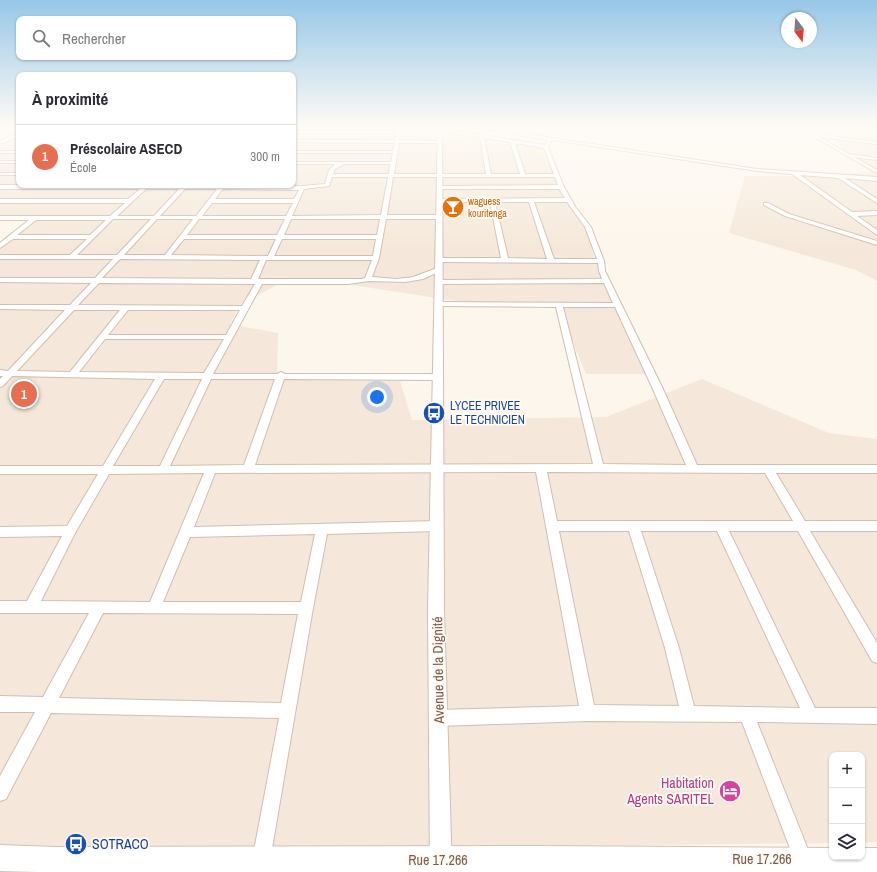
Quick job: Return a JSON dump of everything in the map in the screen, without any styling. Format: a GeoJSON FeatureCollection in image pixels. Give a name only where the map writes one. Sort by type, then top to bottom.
{"type":"FeatureCollection","features":[{"type":"Feature","properties":{"kind":"main road","name":"Rue 17.266"},"geometry":{"type":"LineString","coordinates":[[0,858],[260,866],[805,866],[877,861]]}},
{"type":"Feature","properties":{"kind":"street"},"geometry":{"type":"LineString","coordinates":[[296,187],[327,185],[332,168],[337,166]]}},
{"type":"Feature","properties":{"kind":"street"},"geometry":{"type":"LineString","coordinates":[[368,279],[376,258],[391,166]]}},
{"type":"Feature","properties":{"kind":"street","name":"Avenue de la Dignité"},"geometry":{"type":"LineString","coordinates":[[440,166],[437,526],[441,866]]}},
{"type":"Feature","properties":{"kind":"street"},"geometry":{"type":"LineString","coordinates":[[487,166],[489,175]]}},
{"type":"Feature","properties":{"kind":"street"},"geometry":{"type":"LineString","coordinates":[[520,166],[523,175]]}},
{"type":"Feature","properties":{"kind":"street"},"geometry":{"type":"LineString","coordinates":[[553,166],[561,187],[574,209],[588,227],[601,261],[602,271],[693,469]]}},
{"type":"Feature","properties":{"kind":"street"},"geometry":{"type":"LineString","coordinates":[[729,166],[757,170],[877,179]]}},
{"type":"Feature","properties":{"kind":"street"},"geometry":{"type":"LineString","coordinates":[[865,166],[877,172]]}},
{"type":"Feature","properties":{"kind":"street"},"geometry":{"type":"LineString","coordinates":[[794,173],[876,231]]}},
{"type":"Feature","properties":{"kind":"street"},"geometry":{"type":"LineString","coordinates":[[0,174],[16,174]]}},
{"type":"Feature","properties":{"kind":"street"},"geometry":{"type":"LineString","coordinates":[[330,175],[557,176]]}},
{"type":"Feature","properties":{"kind":"street"},"geometry":{"type":"LineString","coordinates":[[839,176],[877,201]]}},
{"type":"Feature","properties":{"kind":"street"},"geometry":{"type":"LineString","coordinates":[[0,187],[16,186]]}},
{"type":"Feature","properties":{"kind":"street"},"geometry":{"type":"LineString","coordinates":[[440,187],[561,187]]}},
{"type":"Feature","properties":{"kind":"street"},"geometry":{"type":"LineString","coordinates":[[34,192],[40,188]]}},
{"type":"Feature","properties":{"kind":"street"},"geometry":{"type":"LineString","coordinates":[[72,257],[91,237],[144,188]]}},
{"type":"Feature","properties":{"kind":"street"},"geometry":{"type":"LineString","coordinates":[[0,384],[70,307],[156,218],[182,188]]}},
{"type":"Feature","properties":{"kind":"street"},"geometry":{"type":"LineString","coordinates":[[166,258],[221,188]]}},
{"type":"Feature","properties":{"kind":"street"},"geometry":{"type":"LineString","coordinates":[[163,470],[208,375],[246,308],[267,257],[289,218],[302,188]]}},
{"type":"Feature","properties":{"kind":"street"},"geometry":{"type":"LineString","coordinates":[[3,213],[27,196]]}},
{"type":"Feature","properties":{"kind":"street"},"geometry":{"type":"LineString","coordinates":[[440,200],[569,200]]}},
{"type":"Feature","properties":{"kind":"street"},"geometry":{"type":"LineString","coordinates":[[492,200],[505,260]]}},
{"type":"Feature","properties":{"kind":"street"},"geometry":{"type":"LineString","coordinates":[[531,200],[551,260]]}},
{"type":"Feature","properties":{"kind":"street"},"geometry":{"type":"LineString","coordinates":[[0,201],[130,201]]}},
{"type":"Feature","properties":{"kind":"street"},"geometry":{"type":"LineString","coordinates":[[210,202],[297,201]]}},
{"type":"Feature","properties":{"kind":"street"},"geometry":{"type":"LineString","coordinates":[[766,204],[792,216],[877,243]]}},
{"type":"Feature","properties":{"kind":"street"},"geometry":{"type":"LineString","coordinates":[[3,213],[36,218],[440,217]]}},
{"type":"Feature","properties":{"kind":"street"},"geometry":{"type":"LineString","coordinates":[[851,214],[877,213]]}},
{"type":"Feature","properties":{"kind":"street"},"geometry":{"type":"LineString","coordinates":[[0,246],[36,218]]}},
{"type":"Feature","properties":{"kind":"street"},"geometry":{"type":"LineString","coordinates":[[12,237],[91,237]]}},
{"type":"Feature","properties":{"kind":"street"},"geometry":{"type":"LineString","coordinates":[[182,237],[379,237]]}},
{"type":"Feature","properties":{"kind":"street"},"geometry":{"type":"LineString","coordinates":[[0,257],[376,258]]}},
{"type":"Feature","properties":{"kind":"street"},"geometry":{"type":"LineString","coordinates":[[0,280],[348,282],[363,281],[368,279],[412,281],[426,276],[440,264],[505,260],[601,261]]}},
{"type":"Feature","properties":{"kind":"street"},"geometry":{"type":"LineString","coordinates":[[440,282],[607,281]]}},
{"type":"Feature","properties":{"kind":"street"},"geometry":{"type":"LineString","coordinates":[[440,304],[618,305]]}},
{"type":"Feature","properties":{"kind":"street"},"geometry":{"type":"LineString","coordinates":[[559,305],[599,468]]}},
{"type":"Feature","properties":{"kind":"street"},"geometry":{"type":"LineString","coordinates":[[0,307],[246,308]]}},
{"type":"Feature","properties":{"kind":"street"},"geometry":{"type":"LineString","coordinates":[[73,374],[126,307]]}},
{"type":"Feature","properties":{"kind":"street"},"geometry":{"type":"LineString","coordinates":[[102,337],[229,337]]}},
{"type":"Feature","properties":{"kind":"street"},"geometry":{"type":"LineString","coordinates":[[0,373],[161,376],[281,375],[438,377]]}},
{"type":"Feature","properties":{"kind":"street"},"geometry":{"type":"LineString","coordinates":[[248,470],[281,375]]}},
{"type":"Feature","properties":{"kind":"street"},"geometry":{"type":"LineString","coordinates":[[30,607],[70,531],[106,471],[142,405],[161,376]]}},
{"type":"Feature","properties":{"kind":"street"},"geometry":{"type":"LineString","coordinates":[[0,470],[106,471],[437,468],[769,470],[877,469]]}},
{"type":"Feature","properties":{"kind":"street"},"geometry":{"type":"LineString","coordinates":[[540,468],[588,713]]}},
{"type":"Feature","properties":{"kind":"street"},"geometry":{"type":"LineString","coordinates":[[154,608],[211,470]]}},
{"type":"Feature","properties":{"kind":"street"},"geometry":{"type":"LineString","coordinates":[[769,470],[877,656]]}},
{"type":"Feature","properties":{"kind":"street"},"geometry":{"type":"LineString","coordinates":[[186,532],[437,526]]}},
{"type":"Feature","properties":{"kind":"street"},"geometry":{"type":"LineString","coordinates":[[552,526],[877,526]]}},
{"type":"Feature","properties":{"kind":"street"},"geometry":{"type":"LineString","coordinates":[[634,527],[672,648],[688,713]]}},
{"type":"Feature","properties":{"kind":"street"},"geometry":{"type":"LineString","coordinates":[[721,527],[810,715]]}},
{"type":"Feature","properties":{"kind":"street"},"geometry":{"type":"LineString","coordinates":[[260,866],[287,711],[322,529]]}},
{"type":"Feature","properties":{"kind":"street"},"geometry":{"type":"LineString","coordinates":[[0,532],[70,531]]}},
{"type":"Feature","properties":{"kind":"street"},"geometry":{"type":"LineString","coordinates":[[0,607],[306,608]]}},
{"type":"Feature","properties":{"kind":"street"},"geometry":{"type":"LineString","coordinates":[[0,793],[99,608]]}},
{"type":"Feature","properties":{"kind":"street"},"geometry":{"type":"LineString","coordinates":[[0,704],[287,711]]}},
{"type":"Feature","properties":{"kind":"street"},"geometry":{"type":"LineString","coordinates":[[439,718],[588,713],[877,716]]}},
{"type":"Feature","properties":{"kind":"street"},"geometry":{"type":"LineString","coordinates":[[746,714],[805,866]]}},
{"type":"Feature","properties":{"kind":"shaded area"},"geometry":{"type":"Polygon","coordinates":[[[0,166],[16,166],[16,184],[11,187],[16,188],[296,188],[296,166],[550,166],[585,223],[595,261],[610,276],[605,282],[649,374],[586,374],[557,305],[476,304],[313,279],[277,285],[241,304],[230,324],[278,333],[277,379],[400,381],[412,420],[606,417],[702,379],[829,433],[877,439],[877,842],[865,843],[865,752],[829,752],[829,843],[0,853],[0,241],[29,219],[0,219],[0,166]]]}},
{"type":"Feature","properties":{"kind":"shaded area"},"geometry":{"type":"Polygon","coordinates":[[[863,166],[877,166],[877,281],[856,270],[729,233],[745,176],[819,176],[870,172],[863,166]]]}},
{"type":"Feature","properties":{"kind":"place","name":"waguess kouritenga"},"geometry":{"type":"Point","coordinates":[453,207]}},
{"type":"Feature","properties":{"kind":"place","name":"Préscolaire ASECD"},"geometry":{"type":"Point","coordinates":[24,394]}},
{"type":"Feature","properties":{"kind":"place","name":"LYCEE PRIVEE LE TECHNICIEN"},"geometry":{"type":"Point","coordinates":[434,413]}},
{"type":"Feature","properties":{"kind":"place","name":"Habitation Agents SARITEL"},"geometry":{"type":"Point","coordinates":[730,791]}},
{"type":"Feature","properties":{"kind":"place","name":"SOTRACO"},"geometry":{"type":"Point","coordinates":[76,844]}}]}
